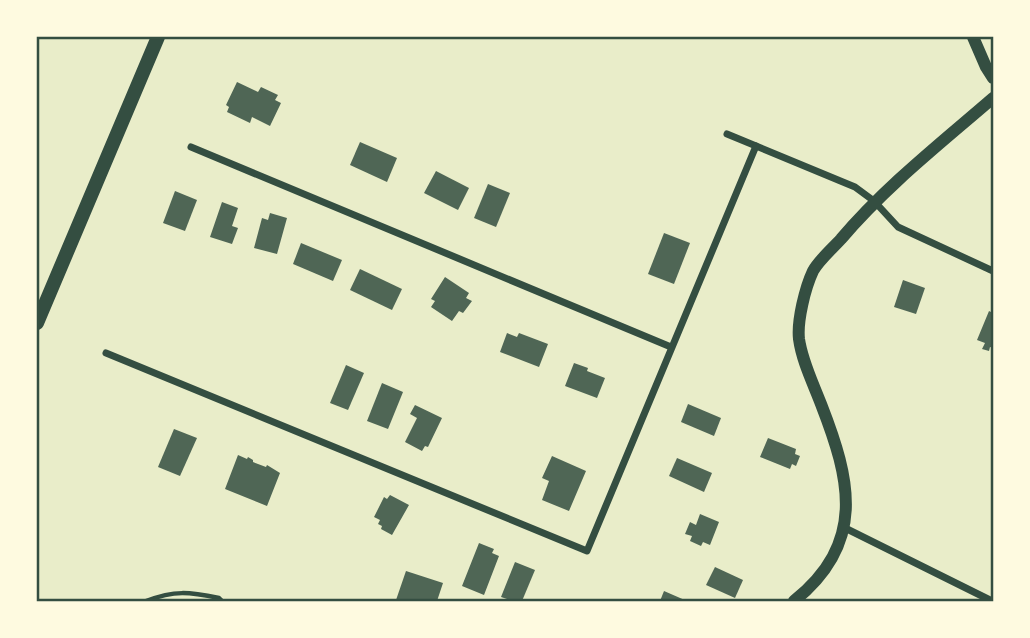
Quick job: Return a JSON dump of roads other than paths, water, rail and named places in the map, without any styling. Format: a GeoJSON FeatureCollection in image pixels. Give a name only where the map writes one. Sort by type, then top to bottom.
{"type":"FeatureCollection","features":[{"type":"Feature","properties":{"kind":"main road"},"geometry":{"type":"LineString","coordinates":[[37,323],[158,37]]}},
{"type":"Feature","properties":{"kind":"street"},"geometry":{"type":"LineString","coordinates":[[973,37],[993,78]]}},
{"type":"Feature","properties":{"kind":"street"},"geometry":{"type":"LineString","coordinates":[[794,601],[807,591],[829,565],[845,528],[847,491],[835,440],[804,361],[799,338],[799,319],[813,271],[874,201],[993,98]]}},
{"type":"Feature","properties":{"kind":"street"},"geometry":{"type":"LineString","coordinates":[[727,134],[855,187],[874,201],[898,227],[993,271]]}},
{"type":"Feature","properties":{"kind":"street"},"geometry":{"type":"LineString","coordinates":[[106,353],[587,551],[756,146]]}},
{"type":"Feature","properties":{"kind":"street"},"geometry":{"type":"LineString","coordinates":[[191,147],[671,347]]}},
{"type":"Feature","properties":{"kind":"street"},"geometry":{"type":"LineString","coordinates":[[845,528],[992,601]]}},
{"type":"Feature","properties":{"kind":"lane"},"geometry":{"type":"LineString","coordinates":[[146,601],[166,593],[188,591],[222,601]]}}]}
